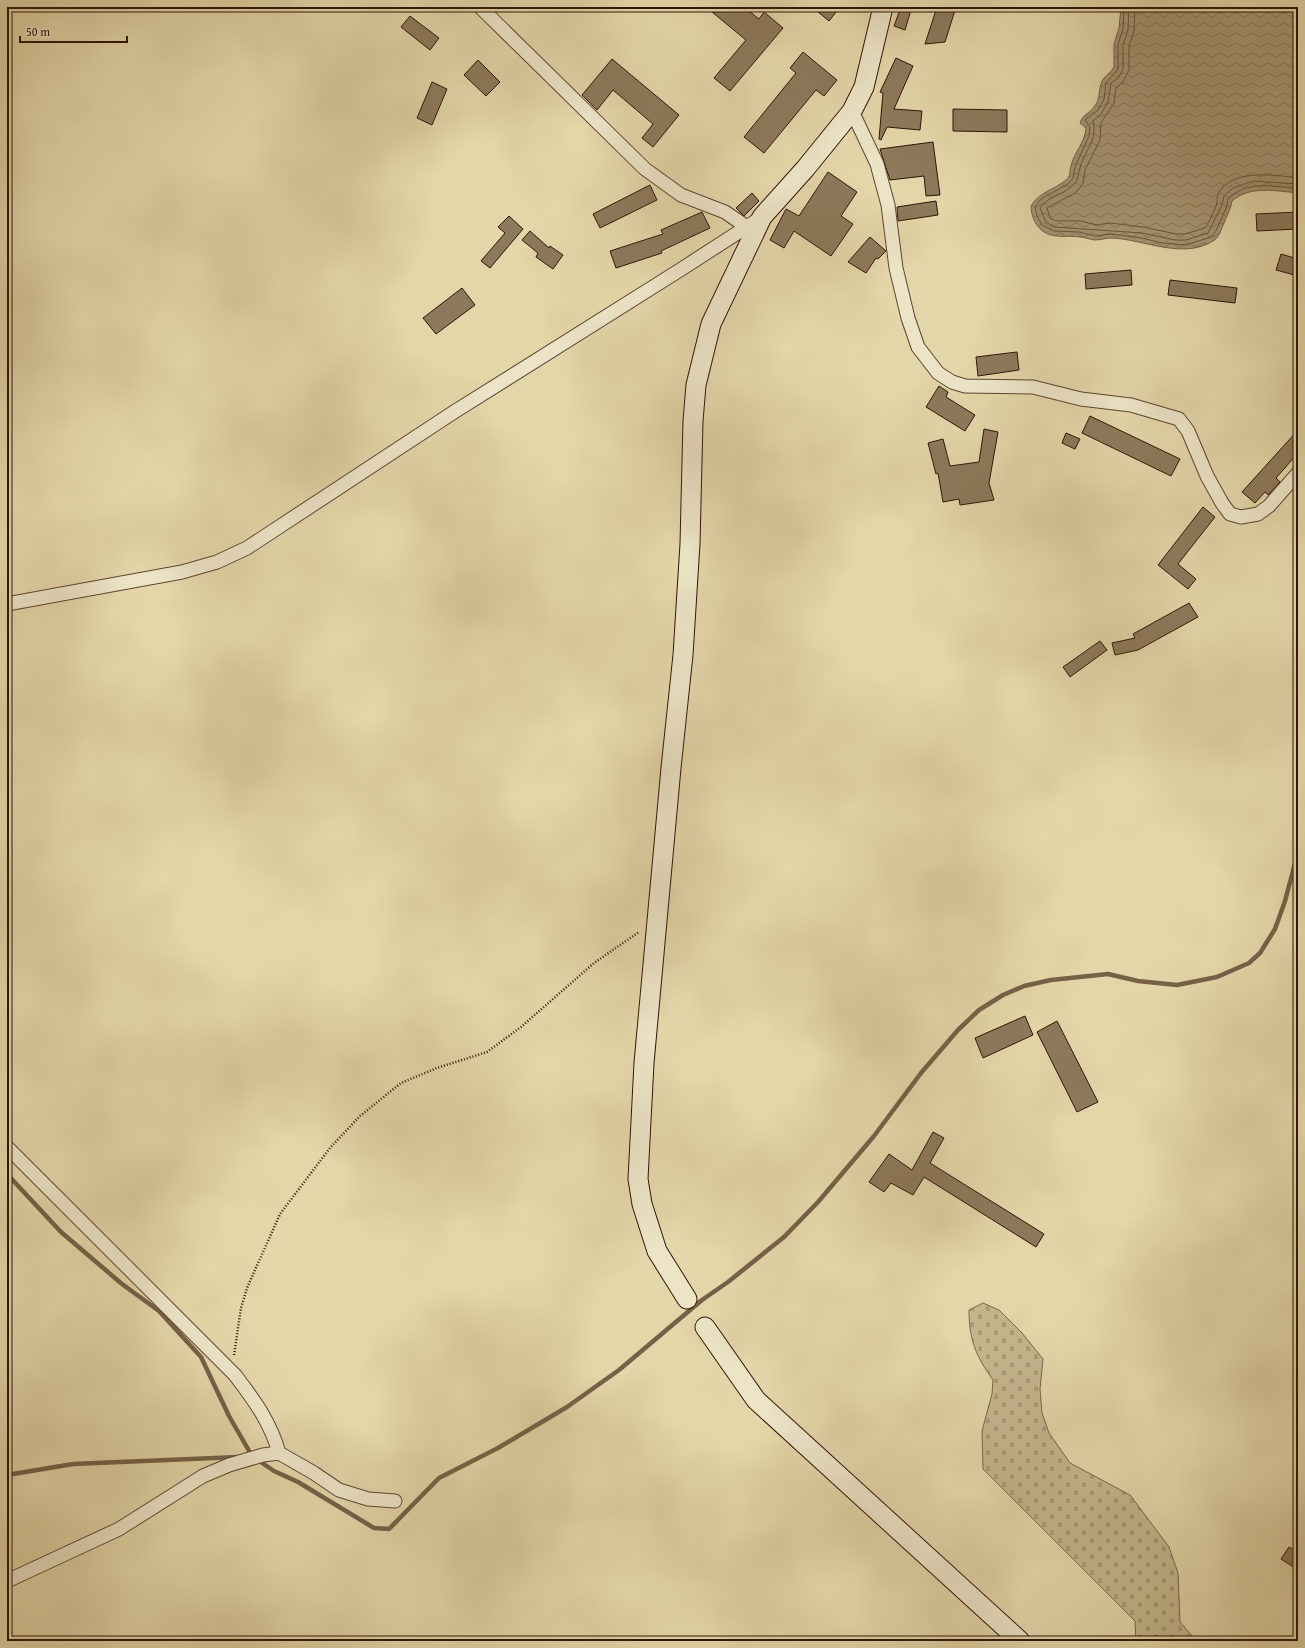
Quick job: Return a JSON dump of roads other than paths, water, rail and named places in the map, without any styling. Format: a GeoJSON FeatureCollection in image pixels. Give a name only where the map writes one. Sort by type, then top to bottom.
{"type":"FeatureCollection","features":[{"type":"Feature","properties":{"kind":"street"},"geometry":{"type":"LineString","coordinates":[[480,7],[645,169],[681,196],[754,222]]}},
{"type":"Feature","properties":{"kind":"street"},"geometry":{"type":"LineString","coordinates":[[7,604],[182,572],[217,562],[247,548],[454,412],[754,222],[805,169],[852,111],[864,87],[883,7]]}},
{"type":"Feature","properties":{"kind":"street"},"geometry":{"type":"LineString","coordinates":[[852,111],[877,164],[888,205],[896,268],[908,318],[918,347],[938,373],[952,382],[965,386],[1033,387],[1081,399],[1131,405],[1179,419],[1188,431],[1193,446],[1214,490],[1230,514],[1241,517],[1258,514],[1269,506],[1298,473]]}},
{"type":"Feature","properties":{"kind":"street"},"geometry":{"type":"LineString","coordinates":[[687,1299],[657,1251],[642,1204],[638,1179],[644,1063],[670,768],[683,654],[690,544],[693,421],[696,385],[711,324],[754,222]]}},
{"type":"Feature","properties":{"kind":"street"},"geometry":{"type":"LineString","coordinates":[[7,1147],[235,1375],[260,1408],[274,1436],[279,1453]]}},
{"type":"Feature","properties":{"kind":"street"},"geometry":{"type":"LineString","coordinates":[[705,1328],[745,1387],[761,1405],[1020,1641]]}},
{"type":"Feature","properties":{"kind":"street"},"geometry":{"type":"LineString","coordinates":[[7,1581],[119,1529],[203,1476],[229,1465],[262,1455],[279,1453],[339,1490],[368,1499],[395,1501]]}},
{"type":"Feature","properties":{"kind":"water"},"geometry":{"type":"Polygon","coordinates":[[[1121,7],[1298,7],[1298,193],[1264,190],[1239,196],[1232,201],[1229,212],[1217,238],[1201,246],[1189,249],[1176,249],[1123,239],[1111,238],[1095,240],[1076,236],[1057,236],[1044,232],[1036,224],[1031,206],[1038,197],[1069,177],[1072,161],[1082,143],[1085,133],[1086,128],[1080,123],[1096,104],[1099,98],[1102,81],[1114,67],[1114,44],[1119,28],[1121,7]]]}},
{"type":"Feature","properties":{"kind":"waterway"},"geometry":{"type":"LineString","coordinates":[[7,1174],[61,1232],[122,1284],[159,1311],[201,1357],[229,1416],[252,1456],[274,1471],[298,1482],[374,1528],[389,1529],[439,1478],[498,1448],[567,1407],[619,1370],[702,1300],[728,1282],[784,1237],[818,1202],[874,1136],[921,1073],[958,1030],[979,1010],[1003,995],[1024,986],[1051,980],[1108,974],[1138,981],[1177,985],[1217,977],[1249,963],[1260,953],[1275,929],[1285,901],[1298,852]]}},
{"type":"Feature","properties":{"kind":"waterway"},"geometry":{"type":"LineString","coordinates":[[7,1475],[73,1464],[238,1457]]}}]}
